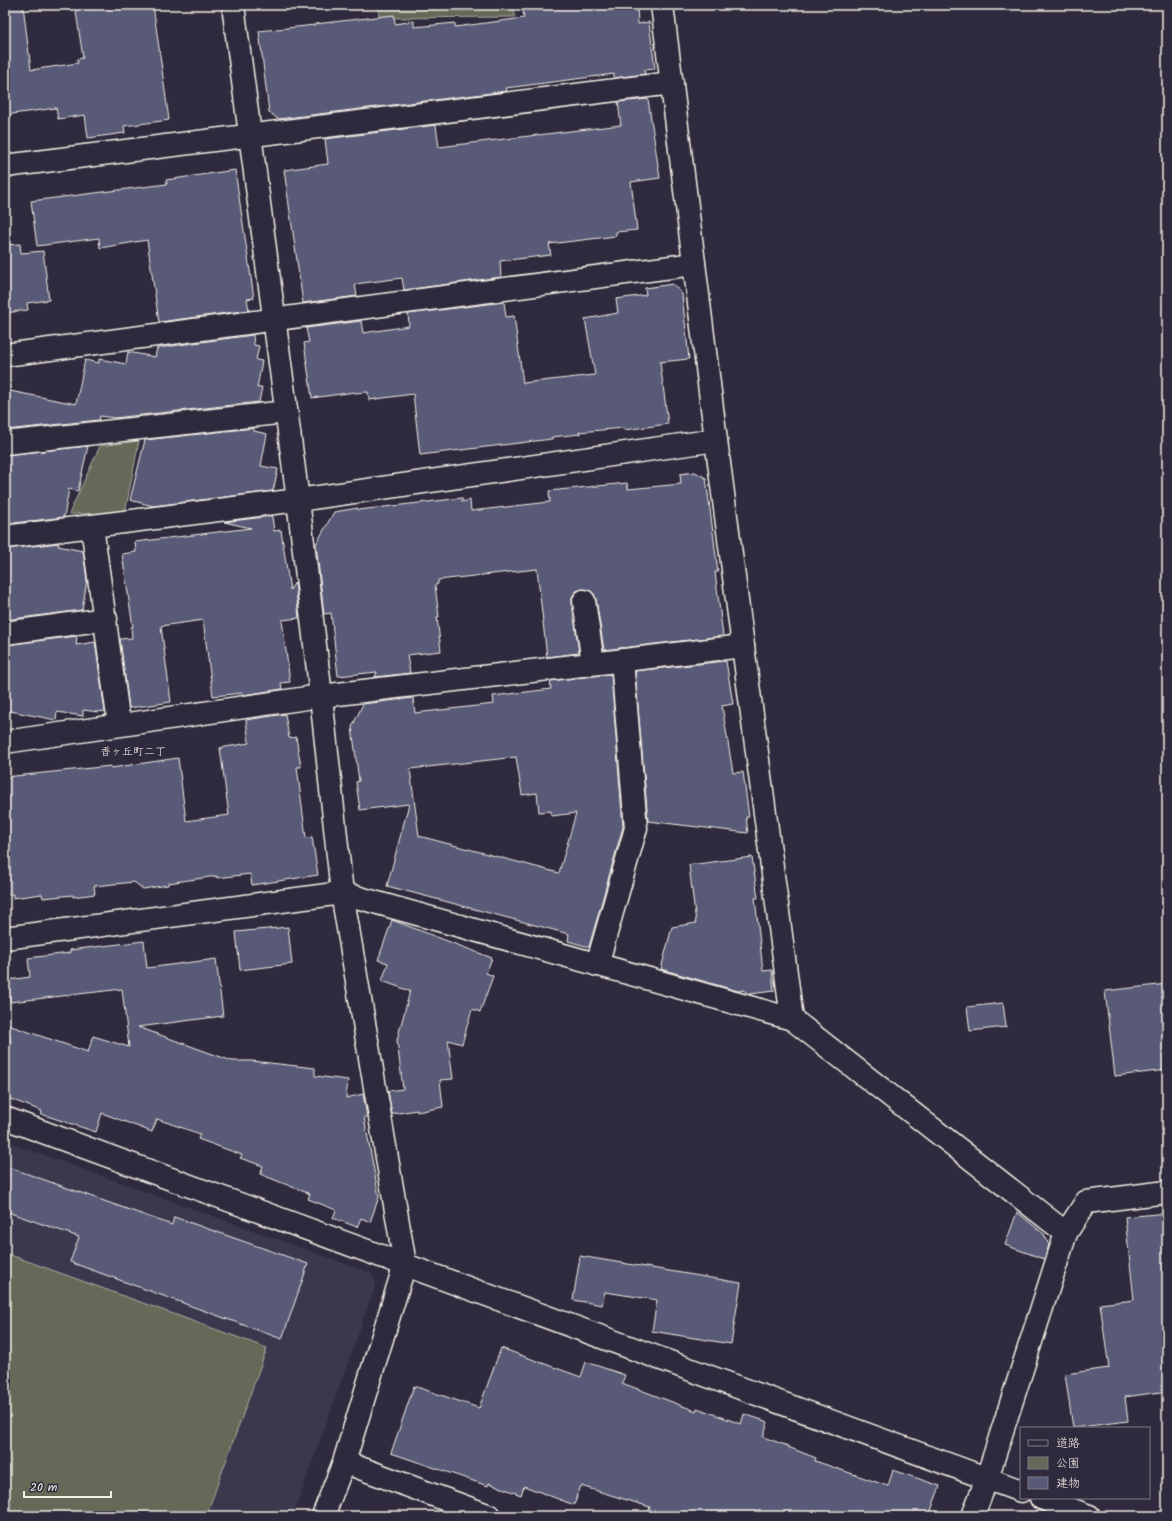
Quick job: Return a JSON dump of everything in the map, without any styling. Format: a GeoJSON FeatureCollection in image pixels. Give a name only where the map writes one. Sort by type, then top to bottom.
{"type":"FeatureCollection","features":[{"type":"Feature","properties":{"kind":"street"},"geometry":{"type":"LineString","coordinates":[[233,5],[273,320],[298,500],[342,894],[405,1264],[344,1462],[323,1516]]}},
{"type":"Feature","properties":{"kind":"street"},"geometry":{"type":"LineString","coordinates":[[662,5],[716,440],[792,1019]]}},
{"type":"Feature","properties":{"kind":"street"},"geometry":{"type":"LineString","coordinates":[[5,166],[672,83]]}},
{"type":"Feature","properties":{"kind":"street"},"geometry":{"type":"LineString","coordinates":[[5,355],[694,264]]}},
{"type":"Feature","properties":{"kind":"street"},"geometry":{"type":"LineString","coordinates":[[5,443],[286,412]]}},
{"type":"Feature","properties":{"kind":"street"},"geometry":{"type":"LineString","coordinates":[[5,537],[298,500],[716,440]]}},
{"type":"Feature","properties":{"kind":"street"},"geometry":{"type":"LineString","coordinates":[[92,526],[106,619],[119,724]]}},
{"type":"Feature","properties":{"kind":"street"},"geometry":{"type":"LineString","coordinates":[[584,601],[593,663]]}},
{"type":"Feature","properties":{"kind":"street"},"geometry":{"type":"LineString","coordinates":[[5,633],[106,619]]}},
{"type":"Feature","properties":{"kind":"street"},"geometry":{"type":"LineString","coordinates":[[5,742],[119,724],[321,696],[743,646]]}},
{"type":"Feature","properties":{"kind":"street"},"geometry":{"type":"LineString","coordinates":[[597,965],[636,828],[622,660]]}},
{"type":"Feature","properties":{"kind":"street"},"geometry":{"type":"LineString","coordinates":[[5,938],[342,894],[792,1019],[1066,1232]]}},
{"type":"Feature","properties":{"kind":"street"},"geometry":{"type":"LineString","coordinates":[[5,1118],[1020,1491]]}},
{"type":"Feature","properties":{"kind":"street"},"geometry":{"type":"LineString","coordinates":[[973,1516],[987,1478],[1066,1232],[1086,1202],[1167,1192]]}},
{"type":"Feature","properties":{"kind":"street"},"geometry":{"type":"LineString","coordinates":[[344,1462],[490,1516]]}},
{"type":"Feature","properties":{"kind":"street"},"geometry":{"type":"LineString","coordinates":[[1044,1499],[1089,1516]]}},
{"type":"Feature","properties":{"kind":"shaded area"},"geometry":{"type":"Polygon","coordinates":[[[5,1141],[371,1273],[376,1284],[293,1516],[5,1516],[5,1141]]]}},
{"type":"Feature","properties":{"kind":"green space"},"geometry":{"type":"Polygon","coordinates":[[[378,5],[514,5],[515,17],[379,18],[378,5]]]}},
{"type":"Feature","properties":{"kind":"green space"},"geometry":{"type":"Polygon","coordinates":[[[139,441],[125,513],[69,514],[100,446],[139,441]]]}},
{"type":"Feature","properties":{"kind":"green space"},"geometry":{"type":"Polygon","coordinates":[[[5,1253],[267,1348],[206,1516],[5,1516],[5,1253]]]}},
{"type":"Feature","properties":{"kind":"building"},"geometry":{"type":"Polygon","coordinates":[[[5,5],[23,5],[31,70],[78,63],[77,59],[83,58],[75,5],[153,5],[169,120],[124,126],[125,133],[88,138],[85,115],[58,119],[56,108],[5,115],[5,5]]]}},
{"type":"Feature","properties":{"kind":"building"},"geometry":{"type":"Polygon","coordinates":[[[522,5],[637,5],[638,24],[649,22],[655,69],[644,70],[645,74],[614,78],[614,74],[506,88],[507,91],[278,119],[269,112],[259,31],[394,15],[395,24],[414,21],[414,27],[455,23],[455,27],[524,18],[522,5]]]}},
{"type":"Feature","properties":{"kind":"building"},"geometry":{"type":"Polygon","coordinates":[[[648,99],[660,178],[631,182],[637,230],[616,232],[616,236],[549,244],[551,255],[500,261],[501,277],[404,290],[402,278],[355,284],[357,296],[303,303],[284,170],[328,164],[325,139],[436,125],[439,147],[621,125],[618,102],[648,99]]]}},
{"type":"Feature","properties":{"kind":"building"},"geometry":{"type":"Polygon","coordinates":[[[235,170],[254,298],[247,299],[249,310],[159,322],[147,240],[100,248],[99,238],[37,246],[31,201],[167,184],[166,180],[235,170]]]}},
{"type":"Feature","properties":{"kind":"building"},"geometry":{"type":"Polygon","coordinates":[[[20,244],[21,253],[43,251],[49,300],[27,303],[28,310],[5,313],[5,245],[20,244]]]}},
{"type":"Feature","properties":{"kind":"building"},"geometry":{"type":"Polygon","coordinates":[[[673,284],[682,294],[689,359],[660,362],[668,424],[624,430],[624,428],[579,432],[580,434],[552,437],[552,439],[420,455],[413,394],[369,400],[368,392],[355,392],[312,398],[304,343],[309,342],[306,328],[361,321],[363,333],[409,326],[408,314],[504,302],[506,317],[514,316],[523,383],[595,375],[585,319],[618,313],[616,299],[646,295],[645,288],[673,284]]]}},
{"type":"Feature","properties":{"kind":"building"},"geometry":{"type":"Polygon","coordinates":[[[253,335],[254,345],[259,346],[256,360],[262,361],[257,388],[262,387],[259,402],[114,418],[100,416],[99,420],[5,430],[5,390],[76,404],[85,360],[99,363],[99,359],[126,364],[128,352],[155,357],[157,348],[253,335]]]}},
{"type":"Feature","properties":{"kind":"building"},"geometry":{"type":"Polygon","coordinates":[[[254,428],[254,431],[267,434],[261,466],[278,469],[273,491],[153,506],[130,500],[145,440],[254,428]]]}},
{"type":"Feature","properties":{"kind":"building"},"geometry":{"type":"Polygon","coordinates":[[[88,446],[78,491],[69,489],[64,517],[5,524],[5,455],[88,446]]]}},
{"type":"Feature","properties":{"kind":"building"},"geometry":{"type":"Polygon","coordinates":[[[695,472],[706,478],[718,572],[715,572],[723,636],[604,650],[596,599],[594,594],[589,590],[583,589],[576,591],[572,597],[579,653],[547,657],[537,569],[438,580],[438,584],[435,585],[441,651],[407,655],[410,673],[375,677],[377,672],[338,676],[331,613],[324,614],[316,544],[334,512],[358,508],[358,510],[462,498],[462,502],[470,500],[471,511],[550,502],[549,491],[627,483],[628,489],[681,484],[680,474],[695,472]]]}},
{"type":"Feature","properties":{"kind":"building"},"geometry":{"type":"Polygon","coordinates":[[[272,516],[274,531],[281,530],[290,590],[295,582],[299,618],[282,620],[290,682],[281,683],[282,689],[243,695],[242,693],[213,696],[203,620],[161,626],[171,702],[129,708],[120,639],[132,638],[131,627],[133,627],[122,554],[136,552],[135,542],[251,528],[224,522],[272,516]]]}},
{"type":"Feature","properties":{"kind":"building"},"geometry":{"type":"Polygon","coordinates":[[[59,543],[58,546],[83,551],[87,580],[82,610],[5,620],[5,549],[59,543]]]}},
{"type":"Feature","properties":{"kind":"building"},"geometry":{"type":"Polygon","coordinates":[[[77,636],[76,645],[95,642],[105,711],[98,712],[83,710],[83,716],[57,712],[56,720],[5,710],[5,645],[77,636]]]}},
{"type":"Feature","properties":{"kind":"building"},"geometry":{"type":"Polygon","coordinates":[[[726,661],[733,704],[722,706],[733,773],[743,772],[749,817],[746,817],[748,833],[648,821],[635,671],[726,661]]]}},
{"type":"Feature","properties":{"kind":"building"},"geometry":{"type":"Polygon","coordinates":[[[611,674],[623,827],[589,947],[568,941],[569,934],[387,886],[409,804],[360,810],[356,782],[359,781],[352,727],[363,704],[413,698],[415,713],[494,704],[493,696],[551,689],[550,681],[611,674]],[[516,757],[410,769],[419,836],[559,873],[576,813],[551,816],[551,811],[539,812],[537,793],[522,795],[516,757]]]}},
{"type":"Feature","properties":{"kind":"building"},"geometry":{"type":"Polygon","coordinates":[[[285,714],[289,738],[296,737],[301,767],[297,767],[306,838],[312,837],[318,875],[252,885],[250,874],[217,878],[217,876],[168,883],[168,885],[143,889],[134,882],[94,886],[95,894],[73,897],[73,895],[43,898],[42,894],[13,898],[13,894],[5,895],[5,777],[111,766],[111,768],[178,758],[186,821],[229,815],[220,748],[249,743],[246,720],[285,714]]]}},
{"type":"Feature","properties":{"kind":"building"},"geometry":{"type":"Polygon","coordinates":[[[752,857],[758,898],[755,898],[763,971],[772,970],[774,991],[750,994],[746,993],[745,990],[738,991],[661,969],[672,927],[696,923],[689,865],[752,857]]]}},
{"type":"Feature","properties":{"kind":"building"},"geometry":{"type":"Polygon","coordinates":[[[392,920],[492,958],[486,973],[493,976],[480,1012],[472,1009],[462,1044],[448,1040],[453,1079],[440,1080],[443,1107],[417,1112],[417,1110],[392,1114],[388,1091],[403,1089],[397,1040],[410,991],[382,981],[388,963],[378,960],[392,920]]]}},
{"type":"Feature","properties":{"kind":"building"},"geometry":{"type":"Polygon","coordinates":[[[288,927],[292,964],[240,970],[236,932],[288,927]]]}},
{"type":"Feature","properties":{"kind":"building"},"geometry":{"type":"Polygon","coordinates":[[[144,941],[147,968],[216,959],[223,1016],[138,1027],[232,1061],[252,1061],[315,1068],[315,1076],[348,1080],[346,1098],[363,1094],[367,1117],[364,1117],[379,1197],[370,1222],[361,1218],[357,1227],[333,1218],[336,1210],[308,1199],[310,1194],[260,1174],[263,1166],[240,1158],[242,1155],[198,1139],[200,1134],[157,1119],[152,1132],[102,1113],[96,1132],[41,1114],[42,1111],[5,1097],[5,1043],[11,1045],[8,1025],[88,1052],[93,1036],[129,1047],[122,989],[10,1002],[8,980],[30,977],[28,958],[70,953],[70,950],[144,941]]]}},
{"type":"Feature","properties":{"kind":"building"},"geometry":{"type":"Polygon","coordinates":[[[1167,984],[1167,1070],[1115,1076],[1105,991],[1167,984]]]}},
{"type":"Feature","properties":{"kind":"building"},"geometry":{"type":"Polygon","coordinates":[[[1003,1003],[1006,1027],[970,1031],[967,1007],[1003,1003]]]}},
{"type":"Feature","properties":{"kind":"building"},"geometry":{"type":"Polygon","coordinates":[[[5,1166],[172,1225],[174,1217],[308,1264],[282,1339],[70,1262],[79,1237],[5,1211],[5,1166]]]}},
{"type":"Feature","properties":{"kind":"building"},"geometry":{"type":"Polygon","coordinates":[[[1017,1212],[1044,1234],[1049,1245],[1044,1259],[1005,1245],[1017,1212]]]}},
{"type":"Feature","properties":{"kind":"building"},"geometry":{"type":"Polygon","coordinates":[[[1167,1213],[1167,1391],[1125,1397],[1128,1421],[1073,1427],[1065,1374],[1109,1368],[1100,1304],[1134,1300],[1125,1217],[1167,1213]]]}},
{"type":"Feature","properties":{"kind":"building"},"geometry":{"type":"Polygon","coordinates":[[[580,1256],[741,1283],[731,1344],[652,1331],[657,1300],[605,1292],[602,1305],[573,1300],[580,1256]]]}},
{"type":"Feature","properties":{"kind":"building"},"geometry":{"type":"Polygon","coordinates":[[[501,1348],[581,1377],[586,1362],[625,1375],[622,1383],[696,1411],[697,1408],[741,1424],[744,1414],[768,1422],[763,1437],[816,1458],[815,1461],[888,1486],[893,1470],[940,1486],[929,1516],[647,1516],[650,1507],[581,1486],[574,1505],[524,1486],[521,1495],[489,1483],[488,1486],[391,1453],[414,1386],[479,1408],[501,1348]]]}},
{"type":"Feature","properties":{"kind":"district","name":"香ヶ丘町二丁"},"geometry":{"type":"Point","coordinates":[133,752]}}]}
